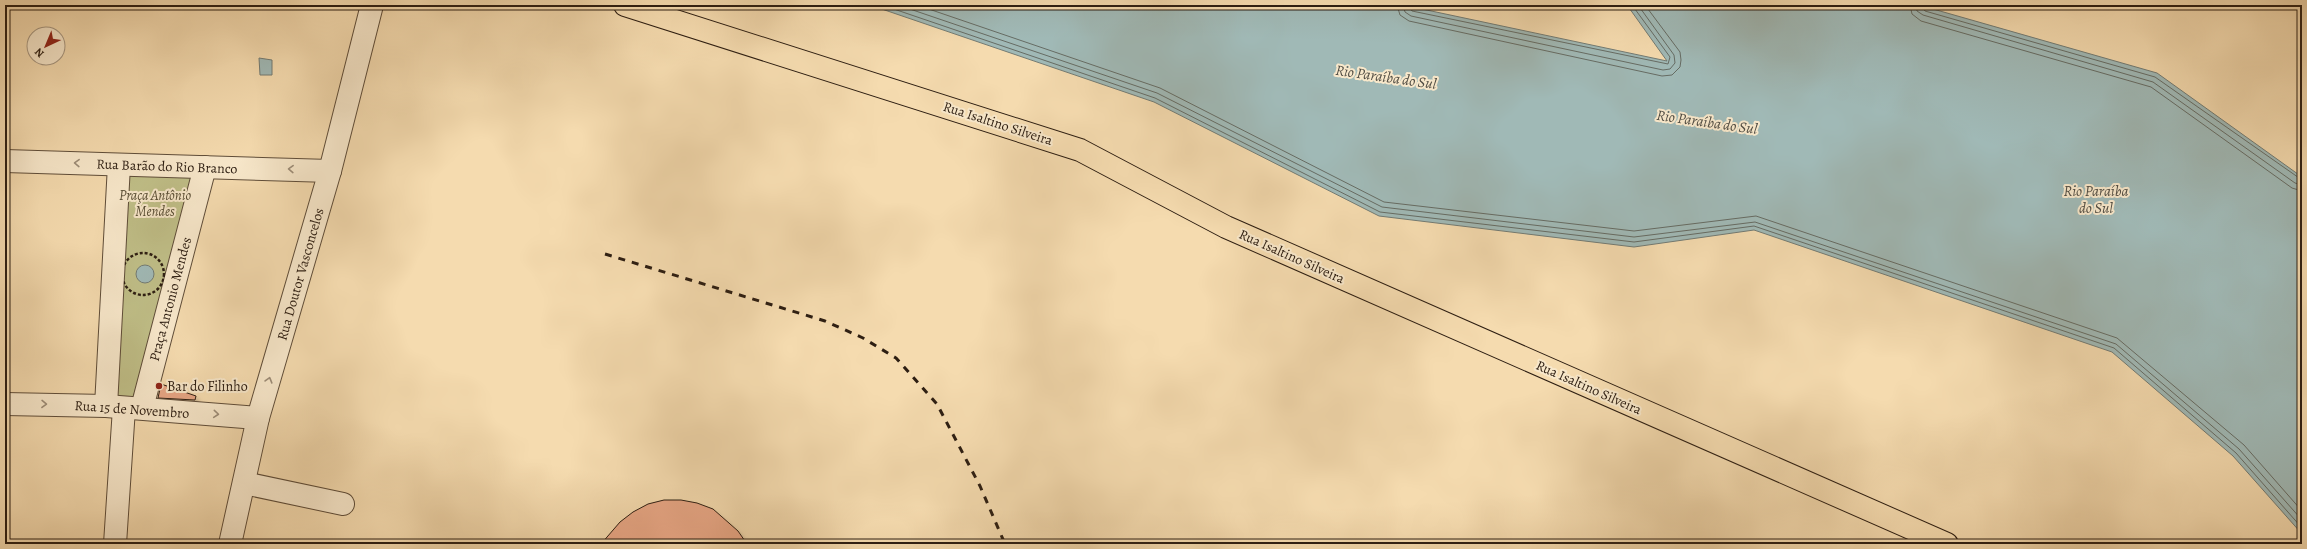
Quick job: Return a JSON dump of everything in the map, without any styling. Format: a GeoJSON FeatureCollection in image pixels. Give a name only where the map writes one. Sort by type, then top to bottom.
{"type":"FeatureCollection","features":[{"type":"Feature","properties":{"kind":"main road","name":"Rua Isaltino Silveira"},"geometry":{"type":"LineString","coordinates":[[625,5],[1080,150],[1226,227],[1947,544]]}},
{"type":"Feature","properties":{"kind":"street","name":"Rua Doutor Vasconcelos"},"geometry":{"type":"LineString","coordinates":[[230,544],[258,418],[330,170],[372,5]]}},
{"type":"Feature","properties":{"kind":"street","name":"Rua Barão do Rio Branco"},"geometry":{"type":"LineString","coordinates":[[5,161],[330,170]]}},
{"type":"Feature","properties":{"kind":"street"},"geometry":{"type":"LineString","coordinates":[[115,544],[124,407],[119,165]]}},
{"type":"Feature","properties":{"kind":"street","name":"Praça Antonio Mendes"},"geometry":{"type":"LineString","coordinates":[[124,407],[205,167]]}},
{"type":"Feature","properties":{"kind":"street","name":"Rua 15 de Novembro"},"geometry":{"type":"LineString","coordinates":[[5,404],[124,407],[258,418]]}},
{"type":"Feature","properties":{"kind":"street"},"geometry":{"type":"LineString","coordinates":[[244,483],[343,504]]}},
{"type":"Feature","properties":{"kind":"path"},"geometry":{"type":"LineString","coordinates":[[136,254],[150,254],[160,262],[164,276],[162,282],[153,293],[139,295],[126,288],[121,274],[122,268],[130,257],[136,254]]}},
{"type":"Feature","properties":{"kind":"path"},"geometry":{"type":"LineString","coordinates":[[121,290],[122,259]]}},
{"type":"Feature","properties":{"kind":"path"},"geometry":{"type":"LineString","coordinates":[[159,295],[167,260]]}},
{"type":"Feature","properties":{"kind":"green space","name":"Praça Antônio Mendes"},"geometry":{"type":"Polygon","coordinates":[[[126,170],[196,174],[133,398],[117,397],[126,170]]]}},
{"type":"Feature","properties":{"kind":"water","name":"Rio Paraíba do Sul"},"geometry":{"type":"Polygon","coordinates":[[[870,5],[1403,5],[1667,61],[1627,5],[1919,5],[2157,73],[2302,177],[2302,534],[2233,456],[2112,352],[1754,230],[1634,247],[1379,216],[1154,102],[870,5]]]}},
{"type":"Feature","properties":{"kind":"water"},"geometry":{"type":"Polygon","coordinates":[[[259,58],[272,60],[272,75],[260,75],[259,58]]]}},
{"type":"Feature","properties":{"kind":"water"},"geometry":{"type":"Polygon","coordinates":[[[145,265],[151,268],[154,274],[151,280],[145,283],[139,280],[136,274],[139,268],[145,265]]]}},
{"type":"Feature","properties":{"kind":"building","name":"Bar do Filinho"},"geometry":{"type":"Polygon","coordinates":[[[161,384],[196,396],[195,400],[158,398],[161,384]]]}},
{"type":"Feature","properties":{"kind":"building"},"geometry":{"type":"Polygon","coordinates":[[[664,500],[681,500],[697,503],[713,509],[738,531],[747,544],[601,544],[620,522],[633,512],[648,504],[664,500]]]}},
{"type":"Feature","properties":{"kind":"railway"},"geometry":{"type":"LineString","coordinates":[[605,254],[825,321],[863,338],[896,358],[937,404],[980,486],[1005,544]]}},
{"type":"Feature","properties":{"kind":"place","name":"Bar do Filinho"},"geometry":{"type":"Point","coordinates":[159,386]}}]}
